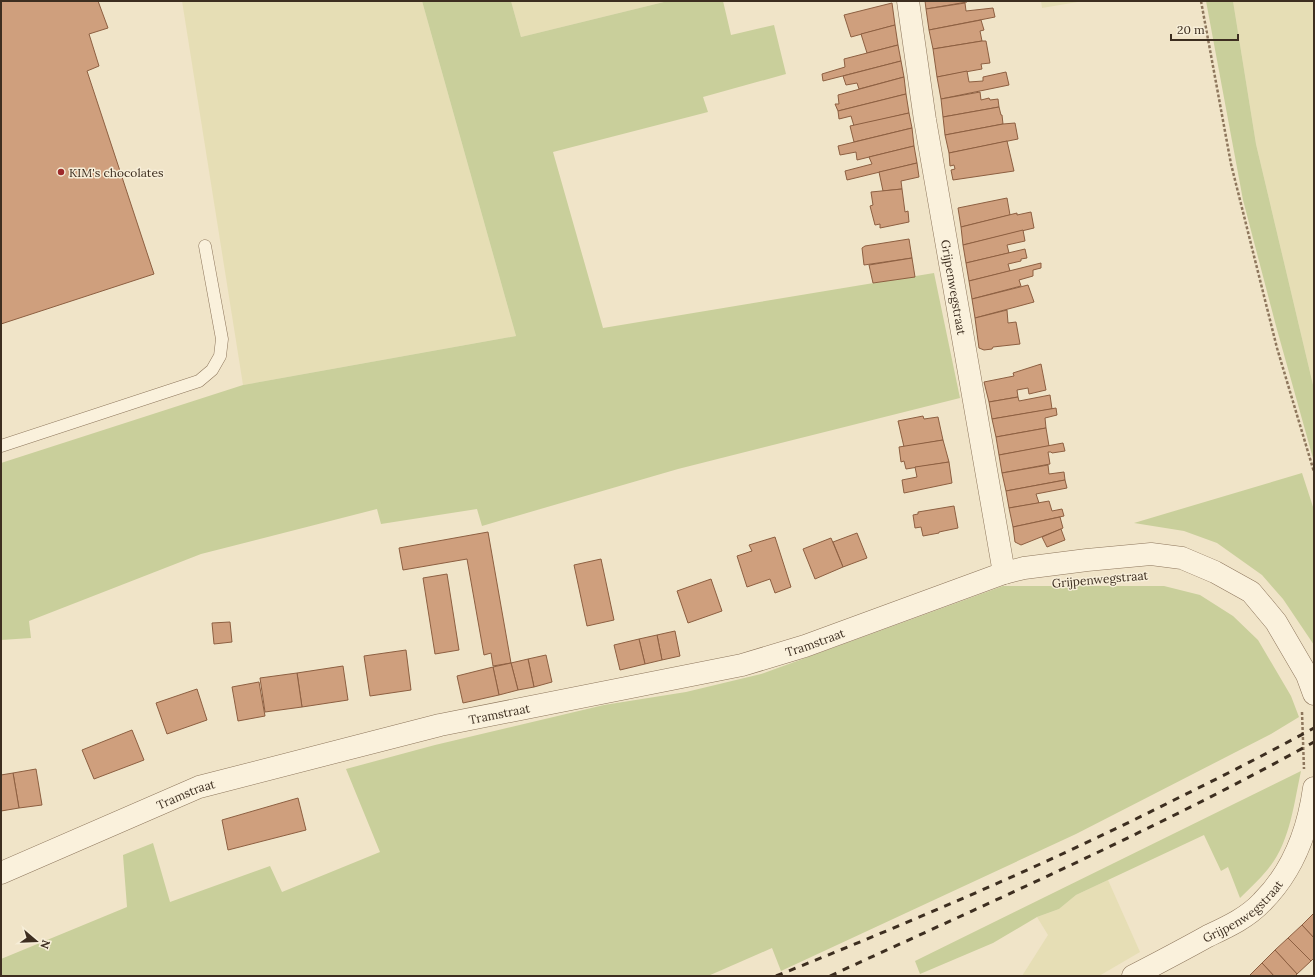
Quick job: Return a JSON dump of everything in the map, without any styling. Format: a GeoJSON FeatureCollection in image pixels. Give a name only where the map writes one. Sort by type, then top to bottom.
{"type":"FeatureCollection","features":[{"type":"Feature","properties":{"kind":"street","name":"Grijpenwegstraat"},"geometry":{"type":"LineString","coordinates":[[908,1],[925,120],[1004,573],[1024,568],[1052,564],[1151,554],[1182,558],[1216,572],[1251,592],[1276,622],[1307,675],[1308,702]]}},
{"type":"Feature","properties":{"kind":"street","name":"Tramstraat"},"geometry":{"type":"LineString","coordinates":[[1,873],[199,787],[440,725],[742,664],[805,646],[1004,573]]}},
{"type":"Feature","properties":{"kind":"street","name":"Grijpenwegstraat"},"geometry":{"type":"LineString","coordinates":[[1133,976],[1239,920],[1261,903],[1280,881],[1294,857],[1304,835],[1311,809],[1308,782]]}},
{"type":"Feature","properties":{"kind":"lane"},"geometry":{"type":"LineString","coordinates":[[1,446],[199,381],[212,370],[220,356],[222,340],[205,246]]}},
{"type":"Feature","properties":{"kind":"path"},"geometry":{"type":"LineString","coordinates":[[1201,1],[1231,164],[1277,348],[1314,472]]}},
{"type":"Feature","properties":{"kind":"path"},"geometry":{"type":"LineString","coordinates":[[1308,702],[1304,769],[1308,782]]}},
{"type":"Feature","properties":{"kind":"shaded area"},"geometry":{"type":"Polygon","coordinates":[[[182,1],[422,1],[516,336],[243,385],[182,1]]]}},
{"type":"Feature","properties":{"kind":"shaded area"},"geometry":{"type":"Polygon","coordinates":[[[511,1],[668,1],[521,37],[511,1]]]}},
{"type":"Feature","properties":{"kind":"shaded area"},"geometry":{"type":"Polygon","coordinates":[[[1041,1],[1084,1],[1042,8],[1041,1]]]}},
{"type":"Feature","properties":{"kind":"shaded area"},"geometry":{"type":"Polygon","coordinates":[[[1233,1],[1314,1],[1314,389],[1256,144],[1233,1]]]}},
{"type":"Feature","properties":{"kind":"shaded area"},"geometry":{"type":"Polygon","coordinates":[[[1108,880],[1140,952],[1099,976],[1022,976],[1048,935],[1037,917],[1059,909],[1076,895],[1108,880]]]}},
{"type":"Feature","properties":{"kind":"green space"},"geometry":{"type":"Polygon","coordinates":[[[422,1],[511,1],[521,37],[668,1],[723,1],[731,35],[774,25],[786,74],[703,97],[708,112],[553,152],[603,328],[934,273],[960,398],[678,469],[482,526],[477,509],[381,524],[377,509],[201,554],[29,621],[31,638],[1,640],[1,463],[243,385],[516,336],[422,1]]]}},
{"type":"Feature","properties":{"kind":"green space"},"geometry":{"type":"Polygon","coordinates":[[[1206,1],[1233,1],[1256,144],[1314,389],[1314,462],[1243,200],[1206,1]]]}},
{"type":"Feature","properties":{"kind":"green space"},"geometry":{"type":"Polygon","coordinates":[[[1302,473],[1314,510],[1314,645],[1283,599],[1262,575],[1217,543],[1184,531],[1134,523],[1302,473]]]}},
{"type":"Feature","properties":{"kind":"green space"},"geometry":{"type":"Polygon","coordinates":[[[1003,586],[1164,586],[1200,595],[1233,616],[1258,640],[1291,696],[1299,717],[1271,734],[1076,834],[781,971],[772,948],[708,976],[1,976],[1,959],[127,907],[123,855],[153,843],[170,902],[270,866],[282,892],[380,852],[346,769],[435,745],[604,705],[686,692],[761,674],[1003,586]]]}},
{"type":"Feature","properties":{"kind":"green space"},"geometry":{"type":"Polygon","coordinates":[[[1301,771],[1290,822],[1281,847],[1268,869],[1240,898],[1228,867],[1221,871],[1204,835],[1076,895],[1059,909],[1037,917],[993,943],[920,974],[915,961],[1301,771]]]}},
{"type":"Feature","properties":{"kind":"building","name":"KIM's chocolates"},"geometry":{"type":"Polygon","coordinates":[[[1,1],[98,1],[108,28],[89,34],[99,66],[87,71],[154,274],[1,324],[1,1]]]}},
{"type":"Feature","properties":{"kind":"building"},"geometry":{"type":"Polygon","coordinates":[[[925,1],[967,1],[967,2],[926,9],[925,1]]]}},
{"type":"Feature","properties":{"kind":"building"},"geometry":{"type":"Polygon","coordinates":[[[892,3],[895,25],[851,37],[844,15],[892,3]]]}},
{"type":"Feature","properties":{"kind":"building"},"geometry":{"type":"Polygon","coordinates":[[[965,3],[966,11],[993,8],[995,17],[929,30],[926,9],[965,3]]]}},
{"type":"Feature","properties":{"kind":"building"},"geometry":{"type":"Polygon","coordinates":[[[981,20],[984,30],[980,31],[982,41],[933,49],[929,30],[981,20]]]}},
{"type":"Feature","properties":{"kind":"building"},"geometry":{"type":"Polygon","coordinates":[[[895,25],[898,45],[867,53],[861,34],[895,25]]]}},
{"type":"Feature","properties":{"kind":"building"},"geometry":{"type":"Polygon","coordinates":[[[986,41],[990,63],[981,64],[982,69],[937,77],[933,49],[986,41]]]}},
{"type":"Feature","properties":{"kind":"building"},"geometry":{"type":"Polygon","coordinates":[[[898,45],[901,61],[823,81],[822,74],[845,67],[844,59],[898,45]]]}},
{"type":"Feature","properties":{"kind":"building"},"geometry":{"type":"Polygon","coordinates":[[[901,61],[904,77],[859,89],[857,83],[846,85],[843,76],[901,61]]]}},
{"type":"Feature","properties":{"kind":"building"},"geometry":{"type":"Polygon","coordinates":[[[967,71],[969,82],[983,81],[983,77],[1006,72],[1009,85],[941,99],[937,77],[967,71]]]}},
{"type":"Feature","properties":{"kind":"building"},"geometry":{"type":"Polygon","coordinates":[[[904,77],[906,94],[838,111],[835,104],[839,104],[838,95],[904,77]]]}},
{"type":"Feature","properties":{"kind":"building"},"geometry":{"type":"Polygon","coordinates":[[[980,92],[981,100],[989,98],[990,100],[998,99],[999,107],[943,117],[941,99],[980,92]]]}},
{"type":"Feature","properties":{"kind":"building"},"geometry":{"type":"Polygon","coordinates":[[[906,94],[909,113],[854,126],[851,116],[839,119],[838,111],[906,94]]]}},
{"type":"Feature","properties":{"kind":"building"},"geometry":{"type":"Polygon","coordinates":[[[999,107],[1003,124],[945,135],[943,117],[999,107]]]}},
{"type":"Feature","properties":{"kind":"building"},"geometry":{"type":"Polygon","coordinates":[[[909,113],[912,128],[854,142],[850,126],[909,113]]]}},
{"type":"Feature","properties":{"kind":"building"},"geometry":{"type":"Polygon","coordinates":[[[1015,123],[1018,139],[949,153],[945,135],[1015,123]]]}},
{"type":"Feature","properties":{"kind":"building"},"geometry":{"type":"Polygon","coordinates":[[[912,128],[914,146],[857,160],[856,152],[840,155],[838,146],[912,128]]]}},
{"type":"Feature","properties":{"kind":"building"},"geometry":{"type":"Polygon","coordinates":[[[1007,141],[1014,171],[953,180],[951,170],[955,169],[954,165],[950,166],[949,153],[1007,141]]]}},
{"type":"Feature","properties":{"kind":"building"},"geometry":{"type":"Polygon","coordinates":[[[914,146],[917,163],[847,180],[845,171],[872,164],[869,157],[914,146]]]}},
{"type":"Feature","properties":{"kind":"building"},"geometry":{"type":"Polygon","coordinates":[[[917,163],[919,177],[901,181],[902,189],[883,191],[879,172],[917,163]]]}},
{"type":"Feature","properties":{"kind":"building"},"geometry":{"type":"Polygon","coordinates":[[[902,189],[905,212],[908,211],[909,222],[880,228],[880,224],[875,225],[870,206],[873,205],[871,192],[902,189]]]}},
{"type":"Feature","properties":{"kind":"building"},"geometry":{"type":"Polygon","coordinates":[[[1007,198],[1010,215],[961,227],[958,208],[1007,198]]]}},
{"type":"Feature","properties":{"kind":"building"},"geometry":{"type":"Polygon","coordinates":[[[1031,212],[1034,228],[963,245],[961,227],[1017,213],[1017,215],[1031,212]]]}},
{"type":"Feature","properties":{"kind":"building"},"geometry":{"type":"Polygon","coordinates":[[[1023,230],[1025,241],[1007,245],[1009,253],[966,263],[963,245],[1023,230]]]}},
{"type":"Feature","properties":{"kind":"building"},"geometry":{"type":"Polygon","coordinates":[[[909,239],[912,258],[864,265],[862,248],[865,246],[909,239]]]}},
{"type":"Feature","properties":{"kind":"building"},"geometry":{"type":"Polygon","coordinates":[[[1025,249],[1027,258],[1008,264],[1010,271],[969,281],[966,263],[1025,249]]]}},
{"type":"Feature","properties":{"kind":"building"},"geometry":{"type":"Polygon","coordinates":[[[912,258],[915,277],[873,283],[869,265],[912,258]]]}},
{"type":"Feature","properties":{"kind":"building"},"geometry":{"type":"Polygon","coordinates":[[[1041,263],[1041,268],[1033,270],[1033,276],[1019,280],[1021,286],[972,299],[969,281],[1041,263]]]}},
{"type":"Feature","properties":{"kind":"building"},"geometry":{"type":"Polygon","coordinates":[[[1028,285],[1034,302],[975,318],[972,299],[1028,285]]]}},
{"type":"Feature","properties":{"kind":"building"},"geometry":{"type":"Polygon","coordinates":[[[1007,310],[1008,323],[1016,322],[1020,344],[993,347],[992,349],[984,350],[979,348],[975,318],[1007,310]]]}},
{"type":"Feature","properties":{"kind":"building"},"geometry":{"type":"Polygon","coordinates":[[[1041,364],[1046,390],[1029,394],[1028,388],[1017,390],[1018,397],[989,402],[984,382],[1014,376],[1013,373],[1041,364]]]}},
{"type":"Feature","properties":{"kind":"building"},"geometry":{"type":"Polygon","coordinates":[[[1050,395],[1052,409],[992,419],[989,402],[1018,397],[1019,401],[1050,395]]]}},
{"type":"Feature","properties":{"kind":"building"},"geometry":{"type":"Polygon","coordinates":[[[1056,408],[1057,415],[1045,418],[1046,428],[996,437],[992,419],[1056,408]]]}},
{"type":"Feature","properties":{"kind":"building"},"geometry":{"type":"Polygon","coordinates":[[[923,416],[924,419],[938,417],[943,440],[904,447],[898,421],[923,416]]]}},
{"type":"Feature","properties":{"kind":"building"},"geometry":{"type":"Polygon","coordinates":[[[1046,428],[1049,446],[999,455],[996,437],[1046,428]]]}},
{"type":"Feature","properties":{"kind":"building"},"geometry":{"type":"Polygon","coordinates":[[[943,440],[949,462],[906,469],[904,461],[901,462],[899,447],[943,440]]]}},
{"type":"Feature","properties":{"kind":"building"},"geometry":{"type":"Polygon","coordinates":[[[1063,443],[1065,451],[1052,453],[1048,452],[1050,464],[1002,473],[999,455],[1063,443]]]}},
{"type":"Feature","properties":{"kind":"building"},"geometry":{"type":"Polygon","coordinates":[[[949,462],[952,483],[904,493],[902,480],[917,477],[915,467],[949,462]]]}},
{"type":"Feature","properties":{"kind":"building"},"geometry":{"type":"Polygon","coordinates":[[[1048,465],[1049,474],[1064,472],[1065,480],[1006,491],[1002,473],[1048,465]]]}},
{"type":"Feature","properties":{"kind":"building"},"geometry":{"type":"Polygon","coordinates":[[[1065,480],[1067,488],[1036,494],[1039,503],[1009,508],[1006,491],[1065,480]]]}},
{"type":"Feature","properties":{"kind":"building"},"geometry":{"type":"Polygon","coordinates":[[[1049,501],[1052,511],[1062,509],[1064,516],[1013,527],[1009,508],[1049,501]]]}},
{"type":"Feature","properties":{"kind":"building"},"geometry":{"type":"Polygon","coordinates":[[[954,506],[958,528],[923,536],[921,527],[915,528],[913,515],[918,514],[918,512],[954,506]]]}},
{"type":"Feature","properties":{"kind":"building"},"geometry":{"type":"Polygon","coordinates":[[[1060,517],[1063,528],[1021,545],[1015,542],[1013,527],[1060,517]]]}},
{"type":"Feature","properties":{"kind":"building"},"geometry":{"type":"Polygon","coordinates":[[[1061,529],[1065,540],[1047,547],[1042,537],[1061,529]]]}},
{"type":"Feature","properties":{"kind":"building"},"geometry":{"type":"Polygon","coordinates":[[[488,532],[511,663],[493,666],[491,653],[484,655],[467,559],[403,570],[399,548],[488,532]]]}},
{"type":"Feature","properties":{"kind":"building"},"geometry":{"type":"Polygon","coordinates":[[[857,533],[867,558],[843,567],[833,542],[857,533]]]}},
{"type":"Feature","properties":{"kind":"building"},"geometry":{"type":"Polygon","coordinates":[[[775,537],[791,587],[775,593],[770,579],[747,587],[737,556],[752,551],[749,545],[775,537]]]}},
{"type":"Feature","properties":{"kind":"building"},"geometry":{"type":"Polygon","coordinates":[[[831,538],[843,567],[815,579],[803,549],[831,538]]]}},
{"type":"Feature","properties":{"kind":"building"},"geometry":{"type":"Polygon","coordinates":[[[601,559],[614,620],[587,626],[574,565],[601,559]]]}},
{"type":"Feature","properties":{"kind":"building"},"geometry":{"type":"Polygon","coordinates":[[[447,574],[459,650],[435,654],[423,578],[447,574]]]}},
{"type":"Feature","properties":{"kind":"building"},"geometry":{"type":"Polygon","coordinates":[[[711,579],[722,611],[688,623],[677,591],[711,579]]]}},
{"type":"Feature","properties":{"kind":"building"},"geometry":{"type":"Polygon","coordinates":[[[230,622],[232,642],[214,644],[212,623],[230,622]]]}},
{"type":"Feature","properties":{"kind":"building"},"geometry":{"type":"Polygon","coordinates":[[[675,631],[680,656],[662,660],[657,635],[675,631]]]}},
{"type":"Feature","properties":{"kind":"building"},"geometry":{"type":"Polygon","coordinates":[[[657,635],[662,660],[645,664],[639,639],[657,635]]]}},
{"type":"Feature","properties":{"kind":"building"},"geometry":{"type":"Polygon","coordinates":[[[639,639],[645,664],[620,670],[614,645],[639,639]]]}},
{"type":"Feature","properties":{"kind":"building"},"geometry":{"type":"Polygon","coordinates":[[[406,650],[411,690],[370,696],[364,656],[406,650]]]}},
{"type":"Feature","properties":{"kind":"building"},"geometry":{"type":"Polygon","coordinates":[[[546,655],[552,682],[534,687],[528,659],[546,655]]]}},
{"type":"Feature","properties":{"kind":"building"},"geometry":{"type":"Polygon","coordinates":[[[528,659],[534,687],[518,690],[511,663],[528,659]]]}},
{"type":"Feature","properties":{"kind":"building"},"geometry":{"type":"Polygon","coordinates":[[[511,663],[518,690],[499,695],[493,667],[511,663]]]}},
{"type":"Feature","properties":{"kind":"building"},"geometry":{"type":"Polygon","coordinates":[[[343,666],[348,700],[302,707],[297,673],[343,666]]]}},
{"type":"Feature","properties":{"kind":"building"},"geometry":{"type":"Polygon","coordinates":[[[493,667],[499,695],[463,703],[457,676],[493,667]]]}},
{"type":"Feature","properties":{"kind":"building"},"geometry":{"type":"Polygon","coordinates":[[[297,673],[302,707],[265,712],[260,678],[297,673]]]}},
{"type":"Feature","properties":{"kind":"building"},"geometry":{"type":"Polygon","coordinates":[[[259,682],[265,716],[238,721],[232,687],[259,682]]]}},
{"type":"Feature","properties":{"kind":"building"},"geometry":{"type":"Polygon","coordinates":[[[197,689],[207,720],[167,734],[156,703],[197,689]]]}},
{"type":"Feature","properties":{"kind":"building"},"geometry":{"type":"Polygon","coordinates":[[[132,730],[144,760],[94,779],[82,750],[132,730]]]}},
{"type":"Feature","properties":{"kind":"building"},"geometry":{"type":"Polygon","coordinates":[[[36,769],[42,805],[19,808],[13,773],[36,769]]]}},
{"type":"Feature","properties":{"kind":"building"},"geometry":{"type":"Polygon","coordinates":[[[13,773],[19,808],[1,811],[1,775],[13,773]]]}},
{"type":"Feature","properties":{"kind":"building"},"geometry":{"type":"Polygon","coordinates":[[[298,798],[306,830],[228,850],[222,820],[298,798]]]}},
{"type":"Feature","properties":{"kind":"building"},"geometry":{"type":"Polygon","coordinates":[[[1314,913],[1314,938],[1302,925],[1314,913]]]}},
{"type":"Feature","properties":{"kind":"building"},"geometry":{"type":"Polygon","coordinates":[[[1302,925],[1314,938],[1314,958],[1311,961],[1288,938],[1302,925]]]}},
{"type":"Feature","properties":{"kind":"building"},"geometry":{"type":"Polygon","coordinates":[[[1288,938],[1311,961],[1297,974],[1275,950],[1288,938]]]}},
{"type":"Feature","properties":{"kind":"building"},"geometry":{"type":"Polygon","coordinates":[[[1275,950],[1297,974],[1295,976],[1274,976],[1262,963],[1275,950]]]}},
{"type":"Feature","properties":{"kind":"building"},"geometry":{"type":"Polygon","coordinates":[[[1262,963],[1274,976],[1249,976],[1262,963]]]}},
{"type":"Feature","properties":{"kind":"railway"},"geometry":{"type":"LineString","coordinates":[[776,976],[927,914],[1027,870],[1209,783],[1314,728]]}},
{"type":"Feature","properties":{"kind":"railway"},"geometry":{"type":"LineString","coordinates":[[830,976],[1074,864],[1195,805],[1314,742]]}},
{"type":"Feature","properties":{"kind":"place","name":"KIM's chocolates"},"geometry":{"type":"Point","coordinates":[61,172]}}]}
